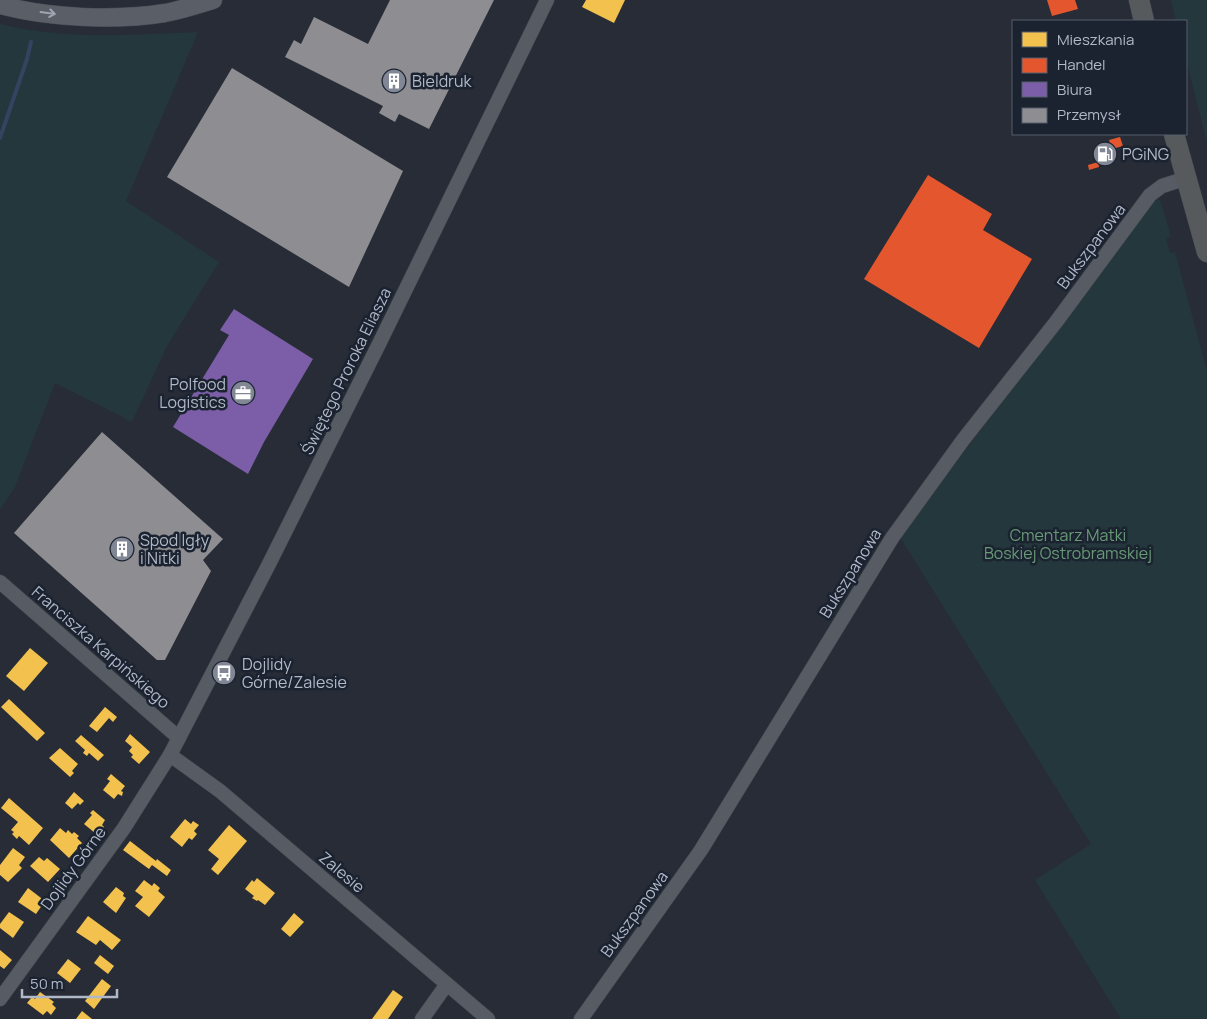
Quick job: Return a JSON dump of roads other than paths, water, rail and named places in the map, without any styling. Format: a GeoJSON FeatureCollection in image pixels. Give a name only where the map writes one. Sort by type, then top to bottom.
{"type":"FeatureCollection","features":[{"type":"Feature","properties":{"kind":"highway"},"geometry":{"type":"LineString","coordinates":[[1139,0],[1144,20]]}},
{"type":"Feature","properties":{"kind":"highway"},"geometry":{"type":"LineString","coordinates":[[1174,135],[1207,252]]}},
{"type":"Feature","properties":{"kind":"main road"},"geometry":{"type":"LineString","coordinates":[[0,5],[54,14],[134,17],[166,13],[213,0]]}},
{"type":"Feature","properties":{"kind":"street","name":"Świętego Proroka Eliasza"},"geometry":{"type":"LineString","coordinates":[[170,755],[294,515],[547,0]]}},
{"type":"Feature","properties":{"kind":"street","name":"Bukszpanowa"},"geometry":{"type":"LineString","coordinates":[[581,1019],[701,850],[892,538],[963,440],[1056,322],[1150,195],[1162,186],[1187,178]]}},
{"type":"Feature","properties":{"kind":"street","name":"Franciszka Karpińskiego"},"geometry":{"type":"LineString","coordinates":[[0,582],[179,738]]}},
{"type":"Feature","properties":{"kind":"street","name":"Zalesie"},"geometry":{"type":"LineString","coordinates":[[170,755],[220,791],[488,1019]]}},
{"type":"Feature","properties":{"kind":"street","name":"Dojlidy Górne"},"geometry":{"type":"LineString","coordinates":[[0,999],[124,828],[170,755]]}},
{"type":"Feature","properties":{"kind":"street"},"geometry":{"type":"LineString","coordinates":[[422,1019],[447,984]]}},
{"type":"Feature","properties":{"kind":"waterway"},"geometry":{"type":"LineString","coordinates":[[0,138],[31,42]]}},
{"type":"Feature","properties":{"kind":"place","name":"Bieldruk"},"geometry":{"type":"Point","coordinates":[394,81]}},
{"type":"Feature","properties":{"kind":"place","name":"PGiNG"},"geometry":{"type":"Point","coordinates":[1105,154]}},
{"type":"Feature","properties":{"kind":"place","name":"Polfood Logistics"},"geometry":{"type":"Point","coordinates":[243,393]}},
{"type":"Feature","properties":{"kind":"place","name":"Spod Igły i Nitki"},"geometry":{"type":"Point","coordinates":[122,549]}},
{"type":"Feature","properties":{"kind":"place","name":"Dojlidy Górne/Zalesie"},"geometry":{"type":"Point","coordinates":[224,673]}},
{"type":"Feature","properties":{"kind":"park label","name":"Cmentarz Matki Boskiej Ostrobramskiej"},"geometry":{"type":"Point","coordinates":[1068,544]}}]}
